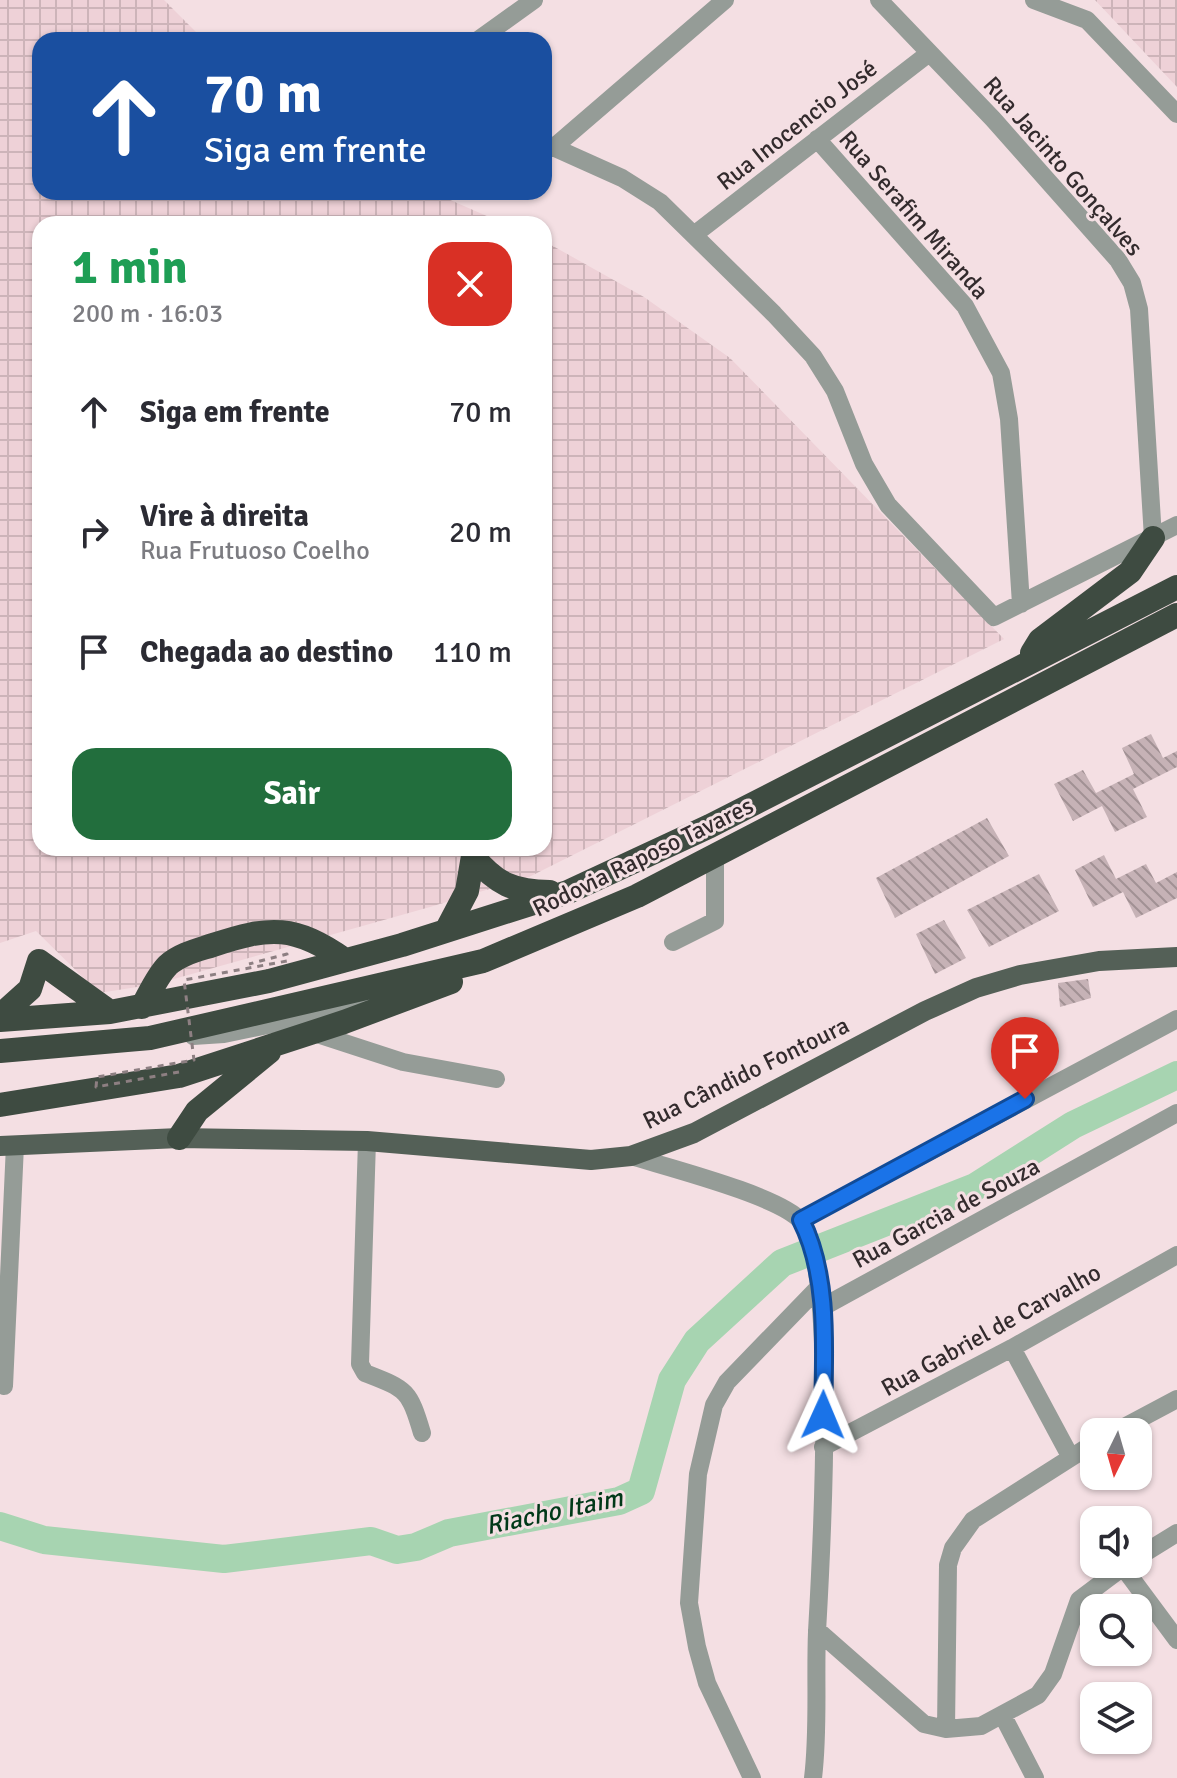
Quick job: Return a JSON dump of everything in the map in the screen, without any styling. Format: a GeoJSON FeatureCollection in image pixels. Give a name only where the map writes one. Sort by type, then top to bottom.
{"type":"FeatureCollection","features":[{"type":"Feature","properties":{"kind":"highway"},"geometry":{"type":"LineString","coordinates":[[1029,661],[1040,640],[1130,572],[1153,538]]}},
{"type":"Feature","properties":{"kind":"highway","name":"Rodovia Raposo Tavares"},"geometry":{"type":"LineString","coordinates":[[0,1018],[110,1012],[269,981],[568,892],[941,710],[1029,661],[1177,587]]}},
{"type":"Feature","properties":{"kind":"highway","name":"Rodovia Raposo Tavares"},"geometry":{"type":"LineString","coordinates":[[0,1051],[150,1038],[483,961],[598,915],[1177,615]]}},
{"type":"Feature","properties":{"kind":"highway"},"geometry":{"type":"LineString","coordinates":[[447,929],[467,891],[473,856],[496,881],[511,889],[568,892]]}},
{"type":"Feature","properties":{"kind":"highway"},"geometry":{"type":"LineString","coordinates":[[142,1007],[169,964],[182,955],[235,938],[271,930],[302,934],[345,960]]}},
{"type":"Feature","properties":{"kind":"highway"},"geometry":{"type":"LineString","coordinates":[[0,1018],[30,989],[39,961],[110,1012]]}},
{"type":"Feature","properties":{"kind":"highway"},"geometry":{"type":"LineString","coordinates":[[0,1105],[179,1076],[274,1047],[435,990],[483,961]]}},
{"type":"Feature","properties":{"kind":"highway"},"geometry":{"type":"LineString","coordinates":[[179,1138],[197,1111],[274,1047]]}},
{"type":"Feature","properties":{"kind":"main road","name":"Rua Cândido Fontoura"},"geometry":{"type":"LineString","coordinates":[[7,1146],[179,1138],[367,1141],[531,1158],[591,1160],[631,1156],[694,1133],[925,1011],[976,988],[1020,975],[1099,961],[1177,957]]}},
{"type":"Feature","properties":{"kind":"street"},"geometry":{"type":"LineString","coordinates":[[489,32],[534,0]]}},
{"type":"Feature","properties":{"kind":"street"},"geometry":{"type":"LineString","coordinates":[[552,143],[725,0]]}},
{"type":"Feature","properties":{"kind":"street","name":"Rua Jacinto Gonçalves"},"geometry":{"type":"LineString","coordinates":[[879,0],[993,119],[1118,260],[1132,283],[1139,309],[1153,538]]}},
{"type":"Feature","properties":{"kind":"street"},"geometry":{"type":"LineString","coordinates":[[1034,0],[1087,20]]}},
{"type":"Feature","properties":{"kind":"street"},"geometry":{"type":"LineString","coordinates":[[1068,0],[1177,114]]}},
{"type":"Feature","properties":{"kind":"street","name":"Rua Inocencio José"},"geometry":{"type":"LineString","coordinates":[[695,234],[928,54]]}},
{"type":"Feature","properties":{"kind":"street","name":"Rua Serafim Miranda"},"geometry":{"type":"LineString","coordinates":[[817,139],[965,306],[985,338],[1001,373],[1009,419],[1021,604]]}},
{"type":"Feature","properties":{"kind":"street"},"geometry":{"type":"LineString","coordinates":[[552,146],[622,178],[660,202],[813,356],[835,391],[864,464],[888,505],[995,617],[1177,525]]}},
{"type":"Feature","properties":{"kind":"street"},"geometry":{"type":"LineString","coordinates":[[673,942],[715,921],[715,856]]}},
{"type":"Feature","properties":{"kind":"street"},"geometry":{"type":"LineString","coordinates":[[150,1038],[224,1034],[435,990]]}},
{"type":"Feature","properties":{"kind":"street"},"geometry":{"type":"LineString","coordinates":[[804,1227],[1177,1019]]}},
{"type":"Feature","properties":{"kind":"street"},"geometry":{"type":"LineString","coordinates":[[314,1033],[403,1062],[496,1079]]}},
{"type":"Feature","properties":{"kind":"street","name":"Rua Garcia de Souza"},"geometry":{"type":"LineString","coordinates":[[821,1308],[1177,1113]]}},
{"type":"Feature","properties":{"kind":"street"},"geometry":{"type":"LineString","coordinates":[[367,1141],[360,1364],[365,1373],[405,1390],[412,1398],[422,1433]]}},
{"type":"Feature","properties":{"kind":"street"},"geometry":{"type":"LineString","coordinates":[[4,1386],[7,1146]]}},
{"type":"Feature","properties":{"kind":"street"},"geometry":{"type":"LineString","coordinates":[[631,1156],[777,1204],[804,1227],[815,1263],[821,1308],[823,1447],[813,1778]]}},
{"type":"Feature","properties":{"kind":"street","name":"Rua Gabriel de Carvalho"},"geometry":{"type":"LineString","coordinates":[[823,1447],[1012,1348],[1177,1255]]}},
{"type":"Feature","properties":{"kind":"street"},"geometry":{"type":"LineString","coordinates":[[752,1778],[707,1683],[689,1603],[698,1474],[714,1405],[727,1382],[797,1306],[818,1288]]}},
{"type":"Feature","properties":{"kind":"street"},"geometry":{"type":"LineString","coordinates":[[1012,1348],[1070,1456]]}},
{"type":"Feature","properties":{"kind":"street"},"geometry":{"type":"LineString","coordinates":[[1141,1418],[1177,1399]]}},
{"type":"Feature","properties":{"kind":"street"},"geometry":{"type":"LineString","coordinates":[[946,1729],[948,1565],[953,1548],[973,1520],[1080,1451]]}},
{"type":"Feature","properties":{"kind":"street"},"geometry":{"type":"LineString","coordinates":[[1152,1549],[1177,1533]]}},
{"type":"Feature","properties":{"kind":"street"},"geometry":{"type":"LineString","coordinates":[[817,1630],[913,1716],[946,1729],[981,1726],[1003,1716],[1046,1687],[1079,1600],[1109,1578]]}},
{"type":"Feature","properties":{"kind":"street"},"geometry":{"type":"LineString","coordinates":[[1138,1578],[1177,1640]]}},
{"type":"Feature","properties":{"kind":"street"},"geometry":{"type":"LineString","coordinates":[[1003,1716],[1035,1778]]}},
{"type":"Feature","properties":{"kind":"path"},"geometry":{"type":"LineString","coordinates":[[179,1072],[96,1087],[97,1077],[194,1060],[184,980],[287,961],[287,954],[249,964]]}},
{"type":"Feature","properties":{"kind":"shaded area"},"geometry":{"type":"Polygon","coordinates":[[[0,0],[164,0],[196,32],[32,32],[32,200],[450,200],[487,216],[32,216],[32,856],[552,856],[552,245],[644,297],[730,358],[1004,639],[529,877],[430,907],[156,984],[99,993],[36,931],[0,943],[0,0]]]}},
{"type":"Feature","properties":{"kind":"shaded area"},"geometry":{"type":"Polygon","coordinates":[[[1095,0],[1177,0],[1177,87],[1095,0]]]}},
{"type":"Feature","properties":{"kind":"building"},"geometry":{"type":"Polygon","coordinates":[[[1151,734],[1163,758],[1177,751],[1177,767],[1133,789],[1147,817],[1115,832],[1102,806],[1073,821],[1054,784],[1083,770],[1096,793],[1134,774],[1122,748],[1151,734]]]}},
{"type":"Feature","properties":{"kind":"building"},"geometry":{"type":"Polygon","coordinates":[[[987,818],[1009,856],[895,918],[876,878],[987,818]]]}},
{"type":"Feature","properties":{"kind":"building"},"geometry":{"type":"Polygon","coordinates":[[[1104,855],[1116,879],[1146,864],[1156,883],[1177,872],[1177,898],[1136,918],[1123,892],[1093,907],[1075,870],[1104,855]]]}},
{"type":"Feature","properties":{"kind":"building"},"geometry":{"type":"Polygon","coordinates":[[[1039,874],[1059,911],[989,947],[967,910],[1039,874]]]}},
{"type":"Feature","properties":{"kind":"building"},"geometry":{"type":"Polygon","coordinates":[[[944,920],[966,958],[935,974],[916,934],[944,920]]]}},
{"type":"Feature","properties":{"kind":"building"},"geometry":{"type":"Polygon","coordinates":[[[1088,979],[1091,998],[1060,1007],[1058,983],[1088,979]]]}},
{"type":"Feature","properties":{"kind":"waterway","name":"Riacho Itaim"},"geometry":{"type":"LineString","coordinates":[[0,1526],[44,1540],[224,1559],[371,1541],[397,1550],[416,1547],[449,1533],[619,1501],[641,1491],[672,1380],[697,1341],[782,1263],[975,1187],[1073,1125],[1177,1075]]}},
{"type":"Feature","properties":{"kind":"route"},"geometry":{"type":"LineString","coordinates":[[823,1415],[821,1308],[815,1263],[801,1220],[1025,1099]]}}]}
